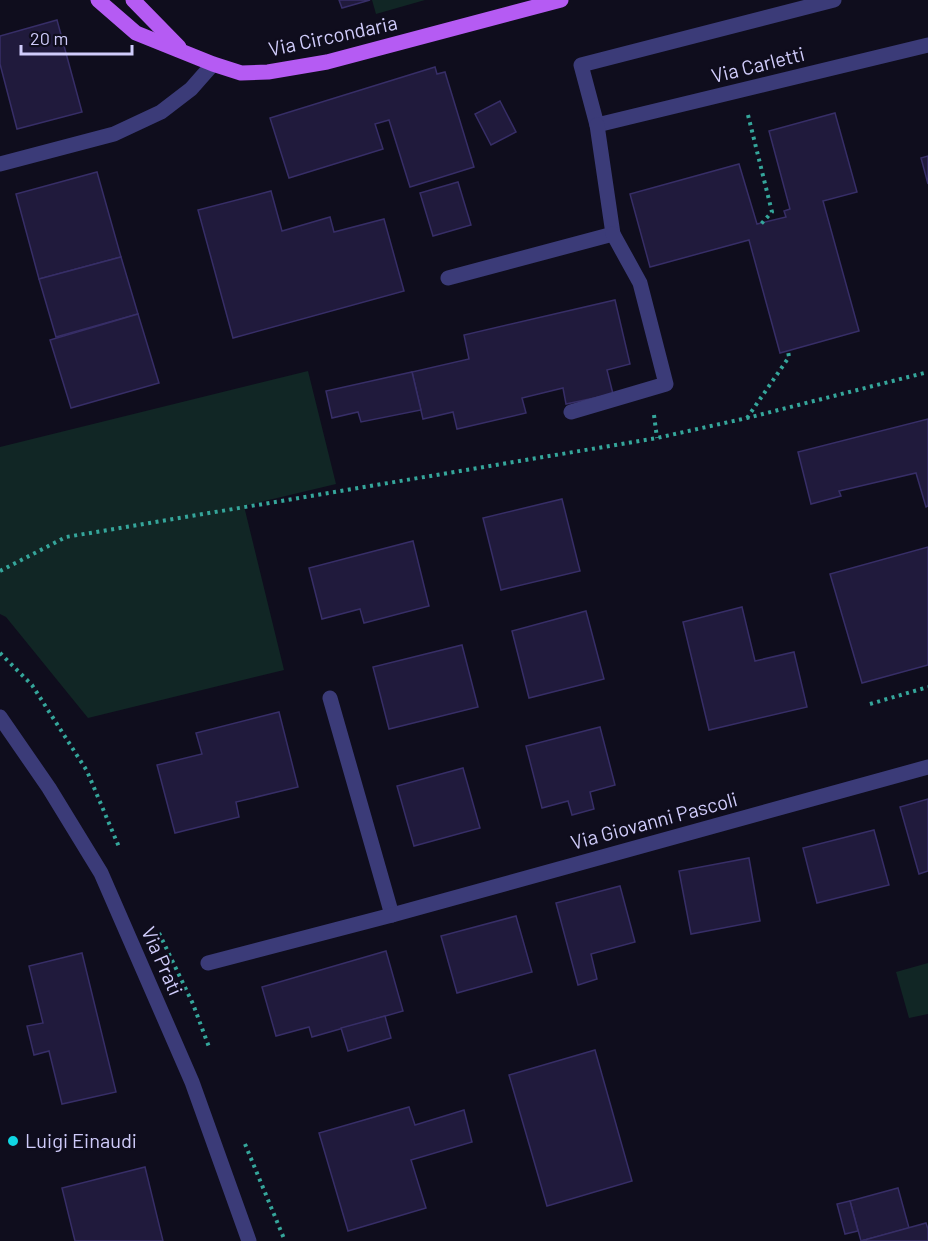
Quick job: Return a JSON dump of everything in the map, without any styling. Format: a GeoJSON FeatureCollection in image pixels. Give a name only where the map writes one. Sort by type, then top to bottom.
{"type":"FeatureCollection","features":[{"type":"Feature","properties":{"kind":"main road","name":"Via Circondaria"},"geometry":{"type":"LineString","coordinates":[[98,0],[136,33],[241,73],[268,72],[316,64],[561,0]]}},
{"type":"Feature","properties":{"kind":"main road","name":"Via Circondaria"},"geometry":{"type":"LineString","coordinates":[[133,0],[183,52]]}},
{"type":"Feature","properties":{"kind":"street"},"geometry":{"type":"LineString","coordinates":[[572,412],[666,384],[640,283],[613,234],[597,124],[581,65],[834,0]]}},
{"type":"Feature","properties":{"kind":"street","name":"Via Carletti"},"geometry":{"type":"LineString","coordinates":[[597,124],[928,45]]}},
{"type":"Feature","properties":{"kind":"street"},"geometry":{"type":"LineString","coordinates":[[0,164],[114,134],[161,112],[191,90],[213,64]]}},
{"type":"Feature","properties":{"kind":"street"},"geometry":{"type":"LineString","coordinates":[[448,278],[613,234]]}},
{"type":"Feature","properties":{"kind":"street"},"geometry":{"type":"LineString","coordinates":[[330,698],[392,915]]}},
{"type":"Feature","properties":{"kind":"street","name":"Via Prati"},"geometry":{"type":"LineString","coordinates":[[0,717],[49,788],[101,873],[192,1082],[249,1241]]}},
{"type":"Feature","properties":{"kind":"street","name":"Via Giovanni Pascoli"},"geometry":{"type":"LineString","coordinates":[[208,963],[392,915],[928,767]]}},
{"type":"Feature","properties":{"kind":"path"},"geometry":{"type":"LineString","coordinates":[[747,418],[789,357],[788,351]]}},
{"type":"Feature","properties":{"kind":"path"},"geometry":{"type":"LineString","coordinates":[[0,571],[66,537],[657,438],[747,418],[928,372]]}},
{"type":"Feature","properties":{"kind":"path"},"geometry":{"type":"LineString","coordinates":[[0,653],[32,685],[87,771],[123,856]]}},
{"type":"Feature","properties":{"kind":"path"},"geometry":{"type":"LineString","coordinates":[[870,704],[928,689]]}},
{"type":"Feature","properties":{"kind":"path"},"geometry":{"type":"LineString","coordinates":[[147,980],[178,969],[157,928]]}},
{"type":"Feature","properties":{"kind":"green space"},"geometry":{"type":"Polygon","coordinates":[[[372,0],[425,0],[376,14],[372,0]]]}},
{"type":"Feature","properties":{"kind":"green space"},"geometry":{"type":"Polygon","coordinates":[[[308,371],[336,484],[244,506],[284,670],[88,718],[6,617],[0,614],[0,447],[308,371]]]}},
{"type":"Feature","properties":{"kind":"green space"},"geometry":{"type":"Polygon","coordinates":[[[928,963],[928,1014],[909,1018],[896,972],[928,963]]]}},
{"type":"Feature","properties":{"kind":"building"},"geometry":{"type":"Polygon","coordinates":[[[339,0],[370,0],[342,8],[339,0]]]}},
{"type":"Feature","properties":{"kind":"building"},"geometry":{"type":"Polygon","coordinates":[[[57,20],[82,112],[17,129],[0,64],[0,36],[57,20]]]}},
{"type":"Feature","properties":{"kind":"building"},"geometry":{"type":"Polygon","coordinates":[[[435,67],[437,74],[445,72],[474,167],[410,187],[389,120],[375,124],[383,149],[289,178],[270,118],[435,67]]]}},
{"type":"Feature","properties":{"kind":"building"},"geometry":{"type":"Polygon","coordinates":[[[500,101],[516,132],[491,145],[475,114],[500,101]]]}},
{"type":"Feature","properties":{"kind":"building"},"geometry":{"type":"Polygon","coordinates":[[[835,113],[857,192],[823,201],[859,331],[780,353],[749,240],[650,267],[630,194],[739,164],[757,224],[786,217],[784,211],[790,209],[769,131],[835,113]]]}},
{"type":"Feature","properties":{"kind":"building"},"geometry":{"type":"Polygon","coordinates":[[[928,156],[928,184],[921,158],[928,156]]]}},
{"type":"Feature","properties":{"kind":"building"},"geometry":{"type":"Polygon","coordinates":[[[97,172],[121,257],[39,279],[16,194],[97,172]]]}},
{"type":"Feature","properties":{"kind":"building"},"geometry":{"type":"Polygon","coordinates":[[[458,182],[471,225],[433,236],[420,193],[458,182]]]}},
{"type":"Feature","properties":{"kind":"building"},"geometry":{"type":"Polygon","coordinates":[[[271,191],[282,231],[330,217],[334,232],[384,219],[404,291],[233,338],[198,210],[271,191]]]}},
{"type":"Feature","properties":{"kind":"building"},"geometry":{"type":"Polygon","coordinates":[[[121,257],[138,314],[56,337],[39,279],[121,257]]]}},
{"type":"Feature","properties":{"kind":"building"},"geometry":{"type":"Polygon","coordinates":[[[615,300],[630,364],[607,370],[613,394],[566,404],[563,388],[522,398],[526,413],[457,429],[453,412],[423,419],[412,372],[469,359],[464,335],[615,300]]]}},
{"type":"Feature","properties":{"kind":"building"},"geometry":{"type":"Polygon","coordinates":[[[138,314],[159,383],[71,408],[50,340],[138,314]]]}},
{"type":"Feature","properties":{"kind":"building"},"geometry":{"type":"Polygon","coordinates":[[[412,372],[421,410],[361,422],[358,412],[332,418],[326,391],[412,372]]]}},
{"type":"Feature","properties":{"kind":"building"},"geometry":{"type":"Polygon","coordinates":[[[928,419],[928,506],[926,507],[916,473],[839,491],[841,496],[811,504],[798,452],[928,419]]]}},
{"type":"Feature","properties":{"kind":"building"},"geometry":{"type":"Polygon","coordinates":[[[562,499],[580,571],[501,590],[483,518],[562,499]]]}},
{"type":"Feature","properties":{"kind":"building"},"geometry":{"type":"Polygon","coordinates":[[[413,541],[429,606],[364,623],[360,609],[322,619],[309,568],[413,541]]]}},
{"type":"Feature","properties":{"kind":"building"},"geometry":{"type":"Polygon","coordinates":[[[928,547],[928,665],[862,683],[830,574],[928,547]]]}},
{"type":"Feature","properties":{"kind":"building"},"geometry":{"type":"Polygon","coordinates":[[[742,607],[755,661],[794,652],[807,707],[709,730],[683,622],[742,607]]]}},
{"type":"Feature","properties":{"kind":"building"},"geometry":{"type":"Polygon","coordinates":[[[586,611],[604,679],[529,698],[512,631],[586,611]]]}},
{"type":"Feature","properties":{"kind":"building"},"geometry":{"type":"Polygon","coordinates":[[[462,645],[478,707],[389,729],[373,667],[462,645]]]}},
{"type":"Feature","properties":{"kind":"building"},"geometry":{"type":"Polygon","coordinates":[[[279,712],[298,787],[236,802],[239,817],[175,833],[157,765],[202,754],[196,733],[279,712]]]}},
{"type":"Feature","properties":{"kind":"building"},"geometry":{"type":"Polygon","coordinates":[[[600,727],[615,785],[590,792],[594,809],[572,815],[568,801],[542,808],[526,746],[600,727]]]}},
{"type":"Feature","properties":{"kind":"building"},"geometry":{"type":"Polygon","coordinates":[[[463,768],[480,828],[414,846],[397,786],[463,768]]]}},
{"type":"Feature","properties":{"kind":"building"},"geometry":{"type":"Polygon","coordinates":[[[928,799],[928,871],[919,874],[900,807],[928,799]]]}},
{"type":"Feature","properties":{"kind":"building"},"geometry":{"type":"Polygon","coordinates":[[[874,830],[889,885],[817,903],[803,848],[874,830]]]}},
{"type":"Feature","properties":{"kind":"building"},"geometry":{"type":"Polygon","coordinates":[[[749,858],[760,921],[691,934],[679,871],[749,858]]]}},
{"type":"Feature","properties":{"kind":"building"},"geometry":{"type":"Polygon","coordinates":[[[620,886],[635,942],[591,954],[597,979],[578,985],[556,903],[620,886]]]}},
{"type":"Feature","properties":{"kind":"building"},"geometry":{"type":"Polygon","coordinates":[[[516,916],[532,972],[457,993],[441,936],[516,916]]]}},
{"type":"Feature","properties":{"kind":"building"},"geometry":{"type":"Polygon","coordinates":[[[386,951],[403,1011],[312,1037],[309,1027],[276,1036],[262,987],[386,951]]]}},
{"type":"Feature","properties":{"kind":"building"},"geometry":{"type":"Polygon","coordinates":[[[82,953],[116,1092],[62,1104],[49,1051],[34,1055],[27,1026],[43,1023],[29,966],[82,953]]]}},
{"type":"Feature","properties":{"kind":"building"},"geometry":{"type":"Polygon","coordinates":[[[385,1016],[391,1038],[348,1051],[341,1028],[385,1016]]]}},
{"type":"Feature","properties":{"kind":"building"},"geometry":{"type":"Polygon","coordinates":[[[595,1050],[632,1181],[547,1206],[509,1075],[595,1050]]]}},
{"type":"Feature","properties":{"kind":"building"},"geometry":{"type":"Polygon","coordinates":[[[409,1107],[415,1125],[464,1110],[472,1142],[411,1160],[426,1208],[348,1231],[319,1133],[409,1107]]]}},
{"type":"Feature","properties":{"kind":"building"},"geometry":{"type":"Polygon","coordinates":[[[145,1167],[163,1241],[75,1241],[62,1188],[145,1167]]]}},
{"type":"Feature","properties":{"kind":"building"},"geometry":{"type":"Polygon","coordinates":[[[898,1188],[909,1228],[861,1241],[850,1201],[898,1188]]]}},
{"type":"Feature","properties":{"kind":"building"},"geometry":{"type":"Polygon","coordinates":[[[850,1201],[858,1231],[845,1234],[837,1204],[850,1201]]]}},
{"type":"Feature","properties":{"kind":"building"},"geometry":{"type":"Polygon","coordinates":[[[926,1223],[928,1241],[861,1241],[926,1223]]]}},
{"type":"Feature","properties":{"kind":"place","name":"Luigi Einaudi"},"geometry":{"type":"Point","coordinates":[13,1141]}}]}
